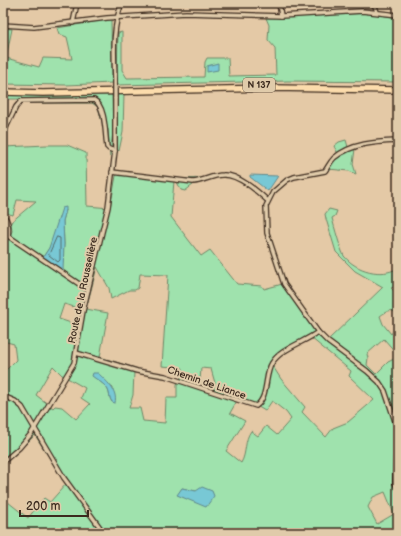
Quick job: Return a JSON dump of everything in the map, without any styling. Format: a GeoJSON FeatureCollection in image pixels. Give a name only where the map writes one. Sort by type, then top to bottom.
{"type":"FeatureCollection","features":[{"type":"Feature","properties":{"kind":"highway","name":"N 137"},"geometry":{"type":"LineString","coordinates":[[3,88],[41,89],[292,85],[398,87]]}},
{"type":"Feature","properties":{"kind":"highway","name":"N 137"},"geometry":{"type":"LineString","coordinates":[[3,92],[43,93],[280,88],[398,90]]}},
{"type":"Feature","properties":{"kind":"street"},"geometry":{"type":"LineString","coordinates":[[3,12],[4,3]]}},
{"type":"Feature","properties":{"kind":"street"},"geometry":{"type":"LineString","coordinates":[[73,23],[76,3]]}},
{"type":"Feature","properties":{"kind":"street","name":"Route de la Rousselière"},"geometry":{"type":"LineString","coordinates":[[3,462],[23,445],[35,429],[72,367],[76,353],[82,316],[106,219],[115,151],[114,36],[117,17],[122,3]]}},
{"type":"Feature","properties":{"kind":"street"},"geometry":{"type":"LineString","coordinates":[[279,3],[281,16]]}},
{"type":"Feature","properties":{"kind":"street"},"geometry":{"type":"LineString","coordinates":[[371,3],[375,6],[377,12]]}},
{"type":"Feature","properties":{"kind":"street"},"geometry":{"type":"LineString","coordinates":[[3,25],[34,27],[117,17],[186,13],[281,16],[357,11],[398,15]]}},
{"type":"Feature","properties":{"kind":"street"},"geometry":{"type":"LineString","coordinates":[[3,134],[21,101],[94,100],[100,103],[106,124],[107,147],[115,151]]}},
{"type":"Feature","properties":{"kind":"street"},"geometry":{"type":"LineString","coordinates":[[397,485],[397,427],[385,391],[379,382],[328,342],[318,332],[282,278],[266,233],[265,214],[268,201],[274,192],[287,180],[294,177],[325,171],[334,158],[351,148],[369,143],[398,141]]}},
{"type":"Feature","properties":{"kind":"street"},"geometry":{"type":"LineString","coordinates":[[112,172],[193,182],[224,174],[250,185],[268,201]]}},
{"type":"Feature","properties":{"kind":"street"},"geometry":{"type":"LineString","coordinates":[[3,215],[9,226],[8,236],[88,290]]}},
{"type":"Feature","properties":{"kind":"street","name":"Chemin de Liance"},"geometry":{"type":"LineString","coordinates":[[76,353],[137,371],[165,376],[256,406],[261,400],[271,364],[274,360],[284,351],[318,332]]}},
{"type":"Feature","properties":{"kind":"street"},"geometry":{"type":"LineString","coordinates":[[3,396],[15,401],[22,407],[64,478],[104,533]]}},
{"type":"Feature","properties":{"kind":"green space"},"geometry":{"type":"Polygon","coordinates":[[[370,13],[398,18],[398,82],[288,81],[117,85],[118,33],[122,32],[122,70],[127,78],[204,77],[205,62],[207,58],[228,58],[229,76],[276,75],[275,48],[268,40],[269,25],[266,18],[370,13]]]}},
{"type":"Feature","properties":{"kind":"green space"},"geometry":{"type":"Polygon","coordinates":[[[111,19],[112,83],[66,85],[3,84],[3,28],[12,29],[6,58],[39,67],[43,58],[72,59],[67,37],[59,34],[57,28],[111,19]]]}},
{"type":"Feature","properties":{"kind":"green space"},"geometry":{"type":"Polygon","coordinates":[[[3,94],[112,95],[113,132],[110,156],[108,129],[103,126],[98,107],[92,103],[25,103],[20,99],[3,99],[3,94]]]}},
{"type":"Feature","properties":{"kind":"green space"},"geometry":{"type":"Polygon","coordinates":[[[117,94],[124,94],[123,132],[119,151],[117,149],[117,94]]]}},
{"type":"Feature","properties":{"kind":"green space"},"geometry":{"type":"Polygon","coordinates":[[[346,140],[348,147],[354,145],[355,149],[353,164],[356,174],[349,171],[328,169],[338,154],[334,146],[339,142],[346,140]]]}},
{"type":"Feature","properties":{"kind":"green space"},"geometry":{"type":"Polygon","coordinates":[[[67,145],[86,153],[87,206],[110,208],[116,176],[120,172],[184,179],[202,178],[185,191],[181,190],[177,182],[174,181],[171,217],[201,256],[210,250],[237,284],[262,286],[264,289],[286,283],[320,332],[328,340],[383,287],[355,271],[336,252],[325,214],[329,209],[337,211],[335,216],[332,218],[344,256],[349,261],[362,269],[377,273],[392,271],[398,268],[398,287],[391,288],[398,295],[398,316],[392,311],[387,311],[380,316],[383,324],[391,334],[398,325],[398,355],[384,339],[367,354],[367,365],[376,374],[388,362],[398,357],[398,451],[396,479],[398,486],[398,533],[3,533],[3,498],[28,518],[44,498],[50,502],[66,484],[35,435],[20,450],[18,447],[5,458],[3,456],[3,373],[16,360],[14,344],[3,341],[3,238],[9,239],[12,231],[11,222],[36,201],[17,200],[13,215],[3,212],[3,146],[67,145]],[[66,210],[49,248],[43,257],[62,270],[64,244],[63,221],[66,210]],[[97,267],[86,309],[108,313],[100,357],[138,369],[134,372],[133,395],[129,408],[140,408],[143,421],[165,423],[166,398],[177,398],[177,384],[181,378],[183,368],[162,366],[168,275],[140,274],[138,288],[135,290],[129,290],[111,299],[109,288],[97,267]],[[64,304],[59,319],[77,325],[83,324],[85,310],[64,304]],[[311,338],[277,358],[272,365],[281,379],[305,407],[302,412],[326,437],[333,428],[348,422],[374,400],[349,376],[351,371],[311,338]],[[53,366],[36,395],[53,408],[55,406],[62,407],[76,419],[90,404],[81,398],[85,388],[62,375],[53,366]],[[201,368],[200,381],[196,387],[213,393],[215,383],[211,369],[201,368]],[[93,376],[103,384],[109,392],[112,402],[113,388],[93,376]],[[238,399],[230,413],[245,421],[226,451],[241,463],[247,438],[251,431],[258,436],[266,426],[277,435],[291,419],[286,412],[272,401],[265,411],[255,405],[238,399]],[[182,488],[178,495],[186,498],[196,491],[182,488]],[[385,492],[373,497],[368,507],[377,524],[394,514],[385,492]]]}},
{"type":"Feature","properties":{"kind":"water"},"geometry":{"type":"Polygon","coordinates":[[[218,63],[218,70],[207,72],[207,66],[218,63]]]}},
{"type":"Feature","properties":{"kind":"water"},"geometry":{"type":"Polygon","coordinates":[[[250,175],[278,176],[268,191],[250,177],[250,175]]]}},
{"type":"Feature","properties":{"kind":"water"},"geometry":{"type":"Polygon","coordinates":[[[66,207],[63,221],[63,271],[43,257],[49,248],[62,208],[66,207]]]}},
{"type":"Feature","properties":{"kind":"water"},"geometry":{"type":"Polygon","coordinates":[[[93,373],[98,373],[111,386],[115,394],[115,403],[112,402],[107,388],[92,376],[93,373]]]}},
{"type":"Feature","properties":{"kind":"water"},"geometry":{"type":"Polygon","coordinates":[[[202,487],[212,491],[214,496],[206,507],[177,495],[182,488],[196,491],[202,487]]]}}]}
